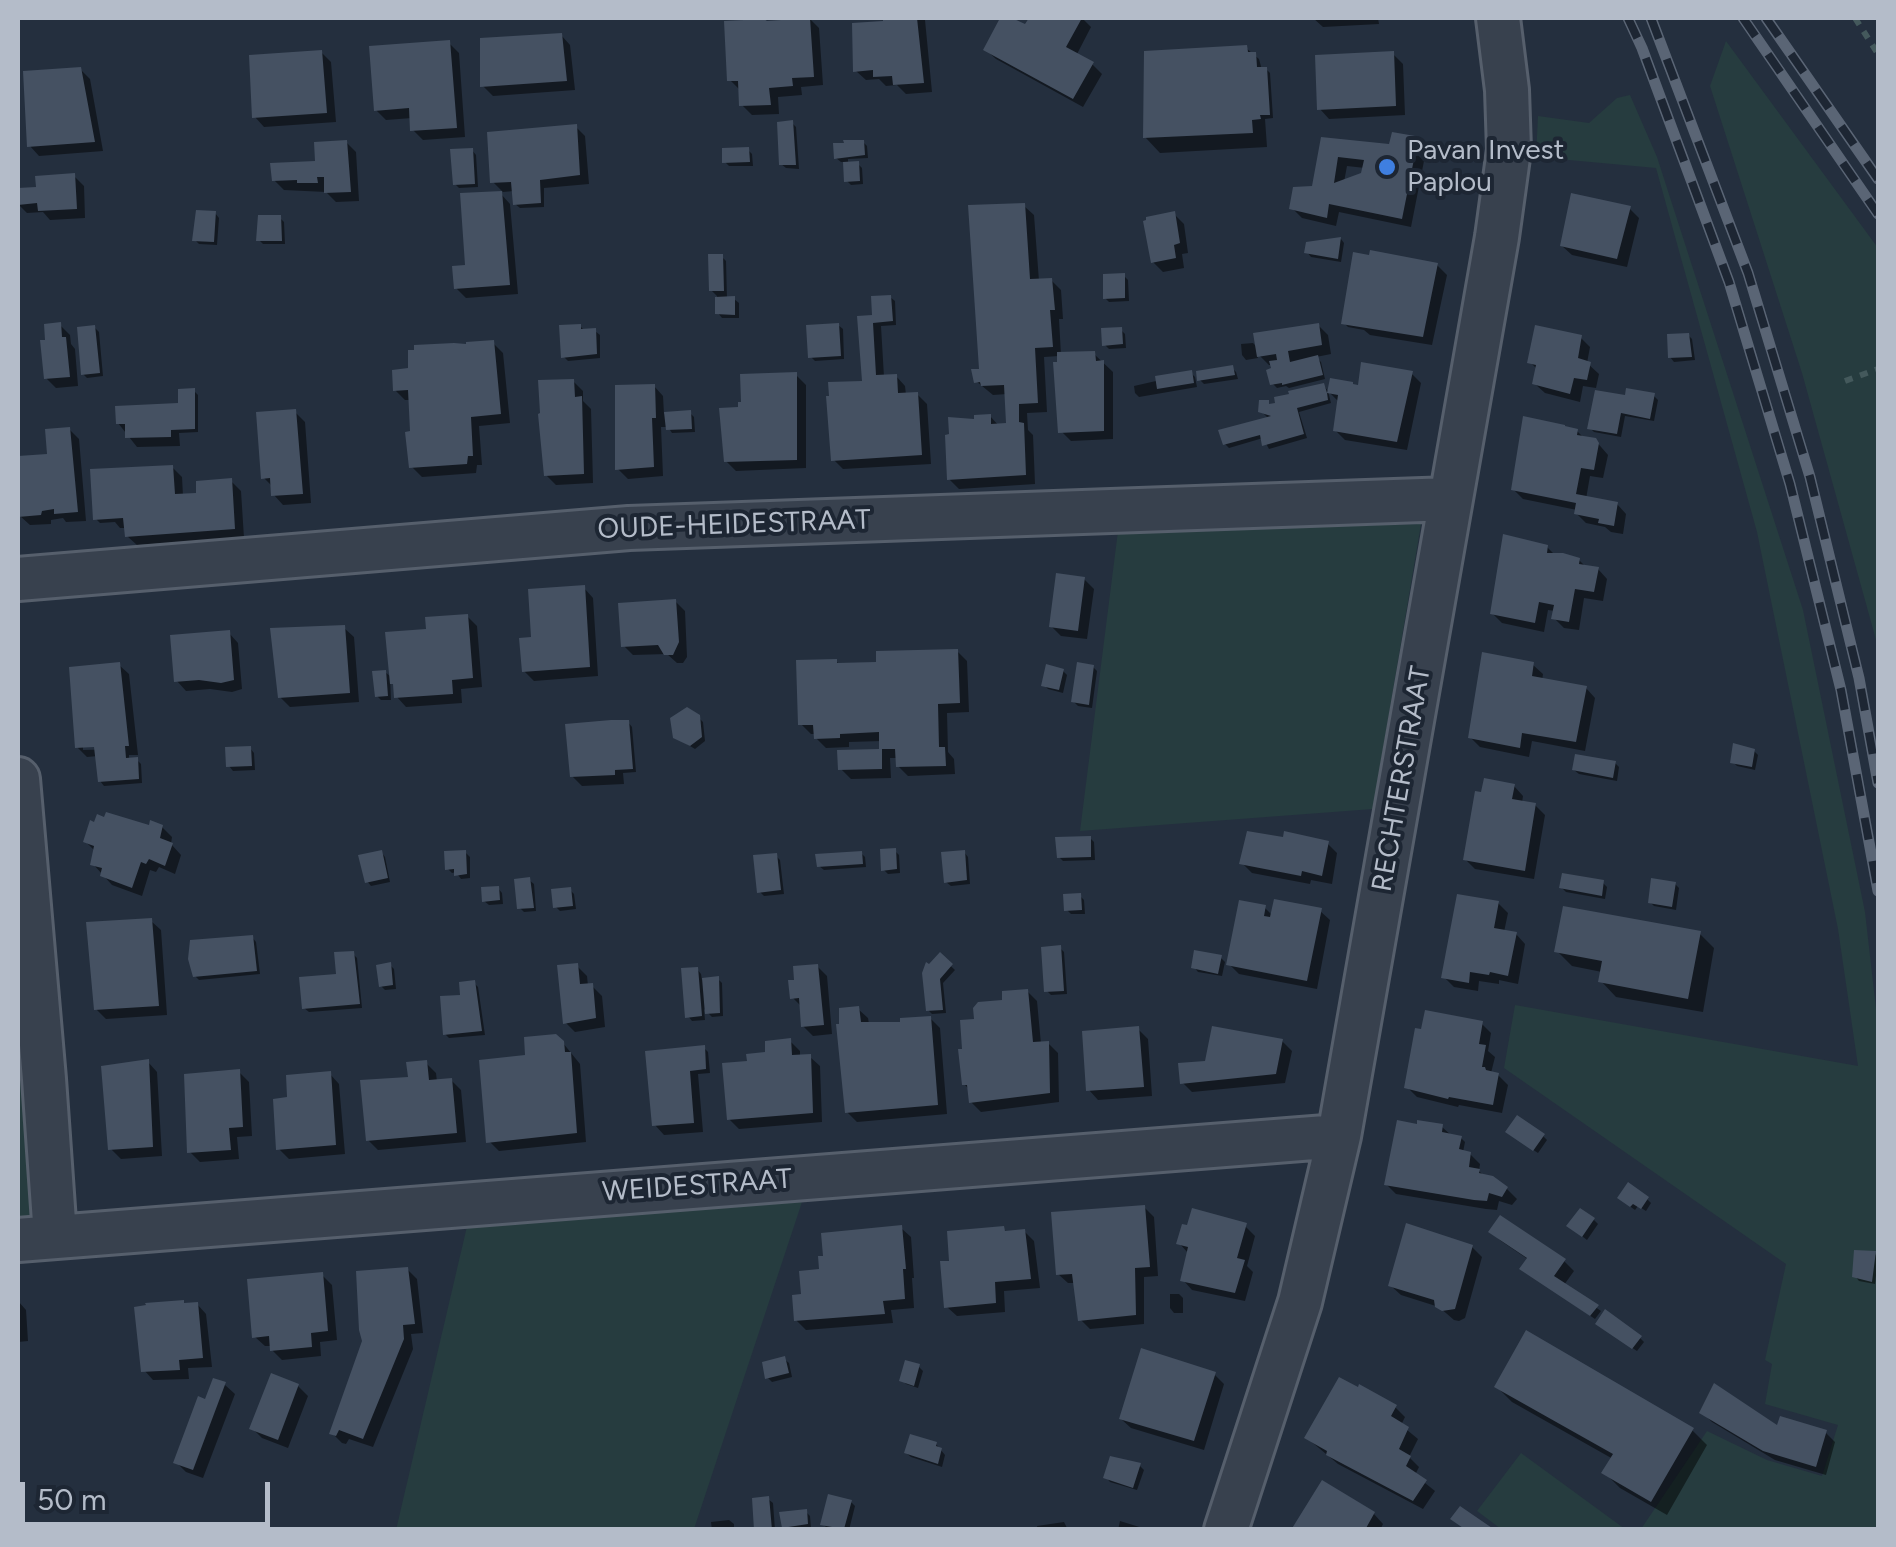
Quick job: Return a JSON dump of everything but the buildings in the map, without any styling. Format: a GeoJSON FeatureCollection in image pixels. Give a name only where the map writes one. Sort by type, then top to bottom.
{"type":"FeatureCollection","features":[{"type":"Feature","properties":{"kind":"street","name":"RECHTERSTRAAT"},"geometry":{"type":"LineString","coordinates":[[1226,1530],[1300,1302],[1340,1136],[1498,237],[1508,150],[1508,90],[1498,18]]}},
{"type":"Feature","properties":{"kind":"street","name":"OUDE-HEIDESTRAAT"},"geometry":{"type":"LineString","coordinates":[[18,579],[628,528],[1452,499]]}},
{"type":"Feature","properties":{"kind":"street","name":"WEIDESTRAAT"},"geometry":{"type":"LineString","coordinates":[[18,779],[36,1238],[1340,1136]]}},
{"type":"Feature","properties":{"kind":"path"},"geometry":{"type":"LineString","coordinates":[[1855,18],[1878,54]]}},
{"type":"Feature","properties":{"kind":"path"},"geometry":{"type":"LineString","coordinates":[[1845,381],[1878,369]]}},
{"type":"Feature","properties":{"kind":"green space"},"geometry":{"type":"Polygon","coordinates":[[[1726,41],[1878,248],[1878,647],[1802,373],[1710,86],[1726,41]]]}},
{"type":"Feature","properties":{"kind":"green space"},"geometry":{"type":"Polygon","coordinates":[[[1630,95],[1657,157],[1803,610],[1865,912],[1878,1026],[1878,1529],[1641,1529],[1707,1431],[1767,1460],[1822,1476],[1838,1425],[1765,1404],[1772,1364],[1765,1360],[1786,1264],[1504,1068],[1515,1005],[1858,1066],[1838,929],[1757,532],[1656,168],[1536,157],[1538,116],[1589,123],[1617,98],[1630,95]]]}},
{"type":"Feature","properties":{"kind":"green space"},"geometry":{"type":"Polygon","coordinates":[[[1421,524],[1373,809],[1080,831],[1118,531],[1421,524]]]}},
{"type":"Feature","properties":{"kind":"green space"},"geometry":{"type":"Polygon","coordinates":[[[44,1079],[55,1236],[18,1240],[18,1081],[44,1079]]]}},
{"type":"Feature","properties":{"kind":"green space"},"geometry":{"type":"Polygon","coordinates":[[[803,1199],[694,1529],[396,1530],[468,1222],[803,1199]]]}},
{"type":"Feature","properties":{"kind":"green space"},"geometry":{"type":"Polygon","coordinates":[[[1521,1453],[1625,1529],[1501,1529],[1477,1511],[1521,1453]]]}},
{"type":"Feature","properties":{"kind":"railway"},"geometry":{"type":"LineString","coordinates":[[1628,18],[1729,282],[1790,484],[1841,690],[1878,891]]}},
{"type":"Feature","properties":{"kind":"railway"},"geometry":{"type":"LineString","coordinates":[[1651,18],[1748,273],[1810,477],[1859,678],[1878,783]]}},
{"type":"Feature","properties":{"kind":"railway"},"geometry":{"type":"LineString","coordinates":[[1743,18],[1878,214]]}},
{"type":"Feature","properties":{"kind":"railway"},"geometry":{"type":"LineString","coordinates":[[1766,18],[1878,179]]}},
{"type":"Feature","properties":{"kind":"place","name":"Pavan Invest Paplou"},"geometry":{"type":"Point","coordinates":[1387,167]}}]}
